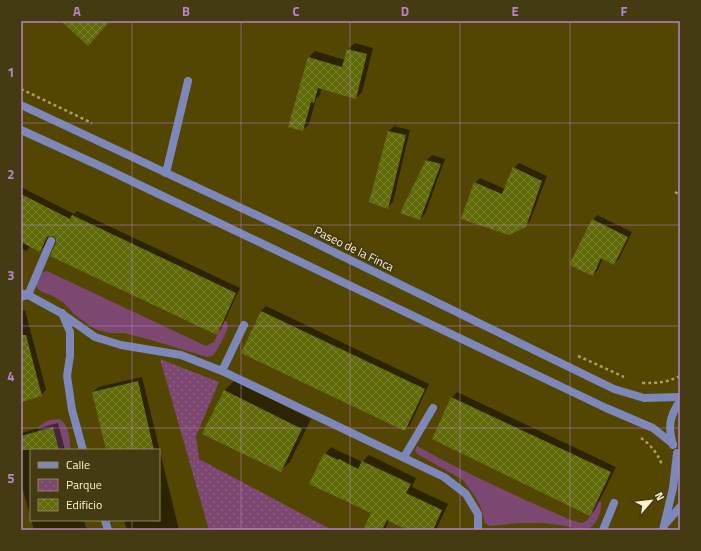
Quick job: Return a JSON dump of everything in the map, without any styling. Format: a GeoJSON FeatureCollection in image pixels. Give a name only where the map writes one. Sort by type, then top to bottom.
{"type":"FeatureCollection","features":[{"type":"Feature","properties":{"kind":"street"},"geometry":{"type":"LineString","coordinates":[[166,173],[188,81]]}},
{"type":"Feature","properties":{"kind":"street","name":"Paseo de la Finca"},"geometry":{"type":"LineString","coordinates":[[21,105],[299,235],[614,389],[644,398],[680,398]]}},
{"type":"Feature","properties":{"kind":"street"},"geometry":{"type":"LineString","coordinates":[[21,130],[100,166],[606,408],[653,428],[673,444]]}},
{"type":"Feature","properties":{"kind":"street"},"geometry":{"type":"LineString","coordinates":[[51,241],[23,295],[61,312],[95,337],[121,345],[181,355],[222,371],[444,477],[466,494],[478,514],[478,530]]}},
{"type":"Feature","properties":{"kind":"street"},"geometry":{"type":"LineString","coordinates":[[61,312],[70,332],[70,356],[67,376],[72,410],[84,449]]}},
{"type":"Feature","properties":{"kind":"street"},"geometry":{"type":"LineString","coordinates":[[222,371],[244,325]]}},
{"type":"Feature","properties":{"kind":"street"},"geometry":{"type":"LineString","coordinates":[[664,527],[673,488],[678,454],[673,444],[670,428],[673,411],[680,401]]}},
{"type":"Feature","properties":{"kind":"street"},"geometry":{"type":"LineString","coordinates":[[404,457],[433,408]]}},
{"type":"Feature","properties":{"kind":"street"},"geometry":{"type":"LineString","coordinates":[[603,530],[614,503]]}},
{"type":"Feature","properties":{"kind":"street"},"geometry":{"type":"LineString","coordinates":[[664,527],[680,507]]}},
{"type":"Feature","properties":{"kind":"path"},"geometry":{"type":"LineString","coordinates":[[675,192],[680,195]]}},
{"type":"Feature","properties":{"kind":"path"},"geometry":{"type":"LineString","coordinates":[[635,436],[642,438],[653,448],[660,459],[664,470]]}},
{"type":"Feature","properties":{"kind":"green space"},"geometry":{"type":"Polygon","coordinates":[[[47,271],[206,346],[214,342],[224,320],[227,322],[228,328],[215,353],[212,356],[207,357],[124,333],[110,333],[97,330],[75,315],[64,303],[37,288],[36,283],[41,273],[47,271]]]}},
{"type":"Feature","properties":{"kind":"green space"},"geometry":{"type":"Polygon","coordinates":[[[160,359],[219,382],[196,436],[199,459],[332,530],[209,530],[160,359]]]}},
{"type":"Feature","properties":{"kind":"green space"},"geometry":{"type":"Polygon","coordinates":[[[60,419],[66,425],[71,449],[59,449],[53,428],[37,432],[39,426],[49,420],[60,419]]]}},
{"type":"Feature","properties":{"kind":"green space"},"geometry":{"type":"Polygon","coordinates":[[[417,446],[474,476],[571,520],[582,523],[588,520],[597,501],[601,502],[599,516],[591,527],[583,530],[560,525],[540,523],[490,526],[485,523],[481,508],[463,480],[417,454],[415,450],[417,446]]]}},
{"type":"Feature","properties":{"kind":"building"},"geometry":{"type":"Polygon","coordinates":[[[61,21],[110,21],[88,46],[61,21]]]}},
{"type":"Feature","properties":{"kind":"building"},"geometry":{"type":"Polygon","coordinates":[[[347,49],[367,54],[356,99],[318,88],[314,103],[311,102],[303,131],[288,127],[308,57],[342,67],[347,49]]]}},
{"type":"Feature","properties":{"kind":"building"},"geometry":{"type":"Polygon","coordinates":[[[388,131],[406,135],[388,209],[369,202],[388,131]]]}},
{"type":"Feature","properties":{"kind":"building"},"geometry":{"type":"Polygon","coordinates":[[[426,160],[441,164],[420,220],[400,213],[426,160]]]}},
{"type":"Feature","properties":{"kind":"building"},"geometry":{"type":"Polygon","coordinates":[[[513,167],[542,181],[526,227],[509,235],[461,219],[474,182],[502,194],[513,167]]]}},
{"type":"Feature","properties":{"kind":"building"},"geometry":{"type":"Polygon","coordinates":[[[21,194],[70,219],[72,215],[236,293],[217,335],[50,256],[56,243],[56,238],[53,236],[47,237],[40,252],[21,242],[21,194]]]}},
{"type":"Feature","properties":{"kind":"building"},"geometry":{"type":"Polygon","coordinates":[[[592,219],[628,237],[614,265],[601,258],[593,276],[569,265],[592,219]]]}},
{"type":"Feature","properties":{"kind":"building"},"geometry":{"type":"Polygon","coordinates":[[[261,311],[425,389],[405,431],[241,353],[261,311]]]}},
{"type":"Feature","properties":{"kind":"building"},"geometry":{"type":"Polygon","coordinates":[[[21,335],[26,335],[42,396],[21,402],[21,335]]]}},
{"type":"Feature","properties":{"kind":"building"},"geometry":{"type":"Polygon","coordinates":[[[138,381],[154,449],[106,449],[92,392],[138,381]]]}},
{"type":"Feature","properties":{"kind":"building"},"geometry":{"type":"Polygon","coordinates":[[[224,390],[302,429],[281,472],[202,434],[224,390]]]}},
{"type":"Feature","properties":{"kind":"building"},"geometry":{"type":"Polygon","coordinates":[[[451,397],[611,472],[590,516],[432,439],[451,397]]]}},
{"type":"Feature","properties":{"kind":"building"},"geometry":{"type":"Polygon","coordinates":[[[53,427],[59,449],[21,450],[21,436],[53,427]]]}},
{"type":"Feature","properties":{"kind":"building"},"geometry":{"type":"Polygon","coordinates":[[[324,453],[358,469],[362,461],[411,484],[406,493],[442,510],[433,530],[407,530],[387,520],[382,530],[363,530],[371,513],[309,484],[324,453]]]}}]}
